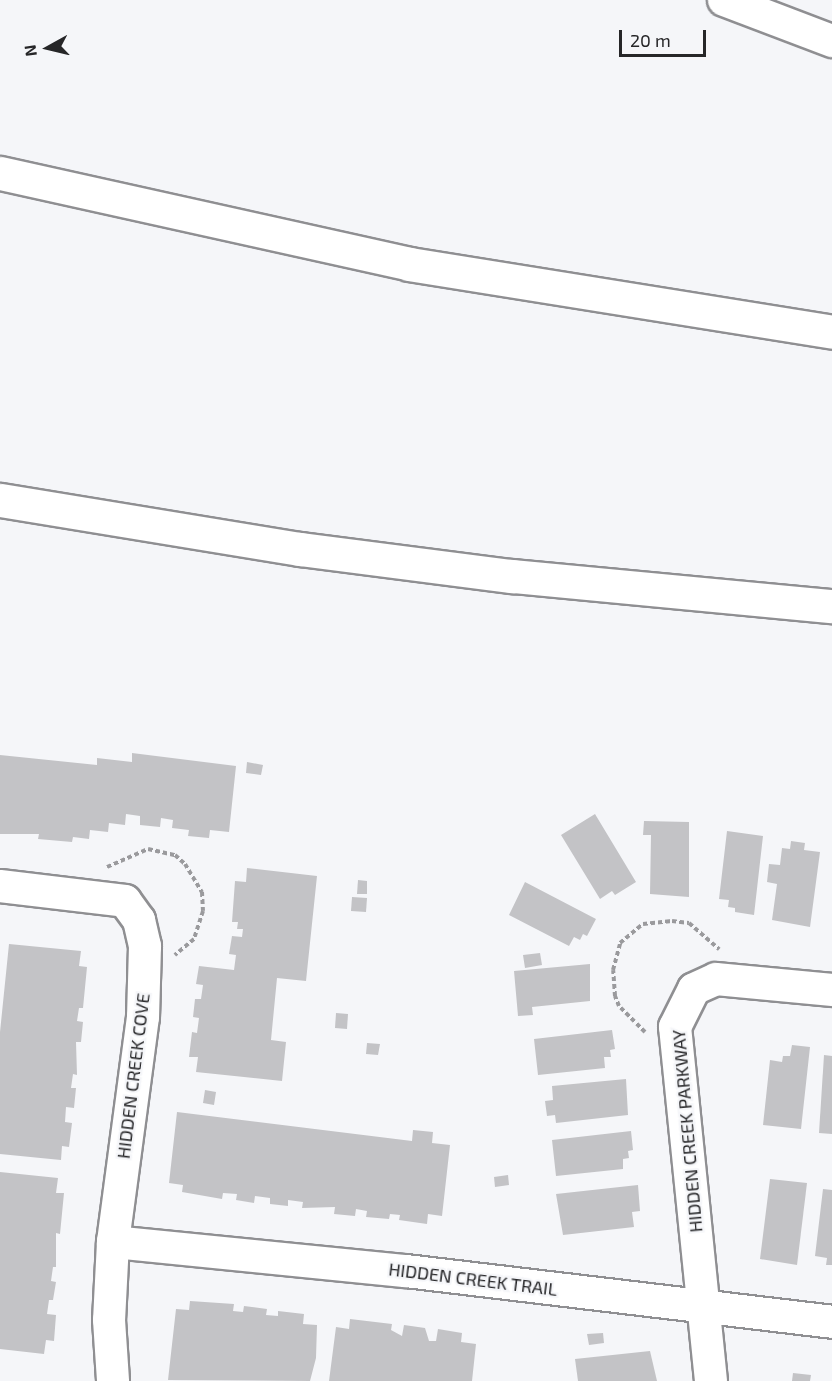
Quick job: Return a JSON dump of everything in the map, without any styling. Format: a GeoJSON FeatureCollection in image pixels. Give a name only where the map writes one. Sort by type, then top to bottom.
{"type":"FeatureCollection","features":[{"type":"Feature","properties":{"kind":"highway"},"geometry":{"type":"LineString","coordinates":[[0,172],[409,264],[832,332]]}},
{"type":"Feature","properties":{"kind":"highway"},"geometry":{"type":"LineString","coordinates":[[0,500],[300,549],[512,576],[832,606]]}},
{"type":"Feature","properties":{"kind":"street"},"geometry":{"type":"LineString","coordinates":[[724,0],[832,41]]}},
{"type":"Feature","properties":{"kind":"street","name":"HIDDEN CREEK COVE"},"geometry":{"type":"LineString","coordinates":[[0,886],[125,901],[139,920],[145,946],[143,1017],[112,1242],[109,1320],[113,1381]]}},
{"type":"Feature","properties":{"kind":"street","name":"HIDDEN CREEK PARKWAY"},"geometry":{"type":"LineString","coordinates":[[711,1381],[675,1026],[684,1003],[694,989],[716,979],[832,990]]}},
{"type":"Feature","properties":{"kind":"street","name":"HIDDEN CREEK TRAIL"},"geometry":{"type":"LineString","coordinates":[[112,1242],[406,1270],[703,1309],[832,1322]]}},
{"type":"Feature","properties":{"kind":"path"},"geometry":{"type":"LineString","coordinates":[[101,870],[148,849],[175,855],[185,864],[202,892],[203,911],[194,939],[172,958]]}},
{"type":"Feature","properties":{"kind":"building"},"geometry":{"type":"Polygon","coordinates":[[[132,753],[236,766],[229,832],[210,830],[209,838],[188,836],[189,830],[172,828],[173,820],[161,818],[160,827],[140,825],[140,816],[126,814],[125,825],[109,823],[108,832],[90,830],[89,839],[73,837],[72,842],[38,839],[39,834],[0,834],[0,755],[97,765],[97,758],[132,762],[132,753]]]}},
{"type":"Feature","properties":{"kind":"building"},"geometry":{"type":"Polygon","coordinates":[[[247,762],[263,765],[261,775],[246,773],[247,762]]]}},
{"type":"Feature","properties":{"kind":"building"},"geometry":{"type":"Polygon","coordinates":[[[595,814],[636,882],[615,895],[612,891],[600,899],[561,835],[595,814]]]}},
{"type":"Feature","properties":{"kind":"building"},"geometry":{"type":"Polygon","coordinates":[[[644,821],[689,822],[689,897],[650,894],[651,835],[643,835],[644,821]]]}},
{"type":"Feature","properties":{"kind":"building"},"geometry":{"type":"Polygon","coordinates":[[[727,831],[763,836],[754,915],[735,912],[735,908],[728,907],[729,900],[719,899],[727,831]]]}},
{"type":"Feature","properties":{"kind":"building"},"geometry":{"type":"Polygon","coordinates":[[[791,841],[805,843],[804,850],[820,852],[810,927],[772,920],[777,884],[767,882],[769,864],[780,865],[782,848],[790,849],[791,841]]]}},
{"type":"Feature","properties":{"kind":"building"},"geometry":{"type":"Polygon","coordinates":[[[247,868],[317,876],[306,981],[277,978],[271,1040],[286,1042],[282,1081],[196,1072],[198,1057],[189,1057],[192,1032],[197,1033],[199,1018],[193,1017],[195,999],[201,999],[203,985],[196,984],[199,966],[234,970],[236,955],[229,954],[232,936],[242,937],[243,929],[237,929],[238,922],[232,922],[235,881],[246,882],[247,868]]]}},
{"type":"Feature","properties":{"kind":"building"},"geometry":{"type":"Polygon","coordinates":[[[358,880],[367,881],[367,894],[357,894],[358,880]]]}},
{"type":"Feature","properties":{"kind":"building"},"geometry":{"type":"Polygon","coordinates":[[[525,882],[596,919],[587,936],[583,934],[580,940],[574,937],[569,946],[509,915],[525,882]]]}},
{"type":"Feature","properties":{"kind":"building"},"geometry":{"type":"Polygon","coordinates":[[[352,897],[367,898],[366,912],[351,911],[352,897]]]}},
{"type":"Feature","properties":{"kind":"building"},"geometry":{"type":"Polygon","coordinates":[[[9,944],[81,951],[79,966],[87,967],[83,1008],[79,1008],[77,1021],[83,1022],[81,1042],[76,1042],[77,1075],[73,1074],[71,1088],[76,1088],[74,1108],[66,1107],[65,1122],[72,1123],[69,1147],[62,1146],[61,1160],[0,1154],[0,1032],[9,944]]]}},
{"type":"Feature","properties":{"kind":"building"},"geometry":{"type":"Polygon","coordinates":[[[540,953],[542,965],[525,968],[523,955],[540,953]]]}},
{"type":"Feature","properties":{"kind":"building"},"geometry":{"type":"Polygon","coordinates":[[[590,964],[590,1001],[532,1007],[533,1015],[518,1016],[514,971],[590,964]]]}},
{"type":"Feature","properties":{"kind":"building"},"geometry":{"type":"Polygon","coordinates":[[[336,1013],[348,1014],[347,1029],[335,1028],[336,1013]]]}},
{"type":"Feature","properties":{"kind":"building"},"geometry":{"type":"Polygon","coordinates":[[[612,1030],[615,1049],[610,1050],[611,1057],[604,1057],[605,1068],[538,1075],[534,1039],[612,1030]]]}},
{"type":"Feature","properties":{"kind":"building"},"geometry":{"type":"Polygon","coordinates":[[[367,1043],[380,1044],[378,1055],[366,1054],[367,1043]]]}},
{"type":"Feature","properties":{"kind":"building"},"geometry":{"type":"Polygon","coordinates":[[[792,1045],[810,1047],[801,1129],[763,1125],[770,1060],[782,1062],[783,1056],[790,1056],[792,1045]]]}},
{"type":"Feature","properties":{"kind":"building"},"geometry":{"type":"Polygon","coordinates":[[[824,1055],[832,1056],[832,1134],[819,1133],[824,1055]]]}},
{"type":"Feature","properties":{"kind":"building"},"geometry":{"type":"Polygon","coordinates":[[[626,1079],[628,1115],[556,1123],[555,1115],[547,1116],[545,1101],[553,1100],[552,1086],[626,1079]]]}},
{"type":"Feature","properties":{"kind":"building"},"geometry":{"type":"Polygon","coordinates":[[[205,1090],[216,1092],[214,1105],[203,1103],[205,1090]]]}},
{"type":"Feature","properties":{"kind":"building"},"geometry":{"type":"Polygon","coordinates":[[[177,1112],[412,1141],[413,1130],[433,1132],[432,1143],[450,1145],[442,1216],[428,1214],[427,1224],[399,1220],[400,1215],[390,1214],[389,1219],[366,1217],[367,1211],[356,1209],[355,1216],[334,1214],[335,1207],[302,1208],[303,1202],[288,1200],[288,1206],[270,1204],[270,1198],[255,1196],[254,1203],[236,1200],[237,1194],[223,1193],[222,1199],[182,1192],[183,1185],[169,1183],[177,1112]]]}},
{"type":"Feature","properties":{"kind":"building"},"geometry":{"type":"Polygon","coordinates":[[[631,1131],[633,1150],[628,1151],[629,1158],[623,1159],[623,1169],[556,1176],[552,1140],[631,1131]]]}},
{"type":"Feature","properties":{"kind":"building"},"geometry":{"type":"Polygon","coordinates":[[[0,1172],[58,1178],[56,1193],[64,1193],[60,1234],[56,1233],[56,1267],[53,1267],[51,1281],[56,1282],[53,1300],[49,1300],[47,1314],[56,1315],[54,1341],[46,1340],[44,1354],[0,1349],[0,1172]]]}},
{"type":"Feature","properties":{"kind":"building"},"geometry":{"type":"Polygon","coordinates":[[[508,1175],[509,1185],[495,1187],[494,1177],[508,1175]]]}},
{"type":"Feature","properties":{"kind":"building"},"geometry":{"type":"Polygon","coordinates":[[[770,1179],[807,1183],[797,1265],[760,1259],[770,1179]]]}},
{"type":"Feature","properties":{"kind":"building"},"geometry":{"type":"Polygon","coordinates":[[[638,1185],[640,1211],[632,1212],[634,1227],[563,1235],[556,1194],[638,1185]]]}},
{"type":"Feature","properties":{"kind":"building"},"geometry":{"type":"Polygon","coordinates":[[[823,1189],[832,1190],[832,1265],[826,1265],[827,1258],[815,1256],[823,1189]]]}},
{"type":"Feature","properties":{"kind":"building"},"geometry":{"type":"Polygon","coordinates":[[[190,1301],[234,1304],[233,1311],[243,1312],[244,1306],[267,1309],[266,1315],[278,1316],[278,1311],[304,1314],[303,1324],[317,1325],[316,1358],[310,1381],[168,1380],[176,1309],[189,1310],[190,1301]]]}},
{"type":"Feature","properties":{"kind":"building"},"geometry":{"type":"Polygon","coordinates":[[[350,1319],[392,1324],[391,1330],[402,1336],[404,1325],[425,1328],[429,1341],[436,1341],[438,1329],[462,1333],[461,1342],[476,1344],[472,1381],[329,1381],[336,1327],[349,1329],[350,1319]]]}},
{"type":"Feature","properties":{"kind":"building"},"geometry":{"type":"Polygon","coordinates":[[[603,1333],[604,1343],[589,1345],[587,1334],[603,1333]]]}},
{"type":"Feature","properties":{"kind":"building"},"geometry":{"type":"Polygon","coordinates":[[[650,1351],[657,1381],[578,1381],[575,1359],[650,1351]]]}},
{"type":"Feature","properties":{"kind":"building"},"geometry":{"type":"Polygon","coordinates":[[[793,1373],[811,1375],[810,1381],[792,1381],[793,1373]]]}}]}
